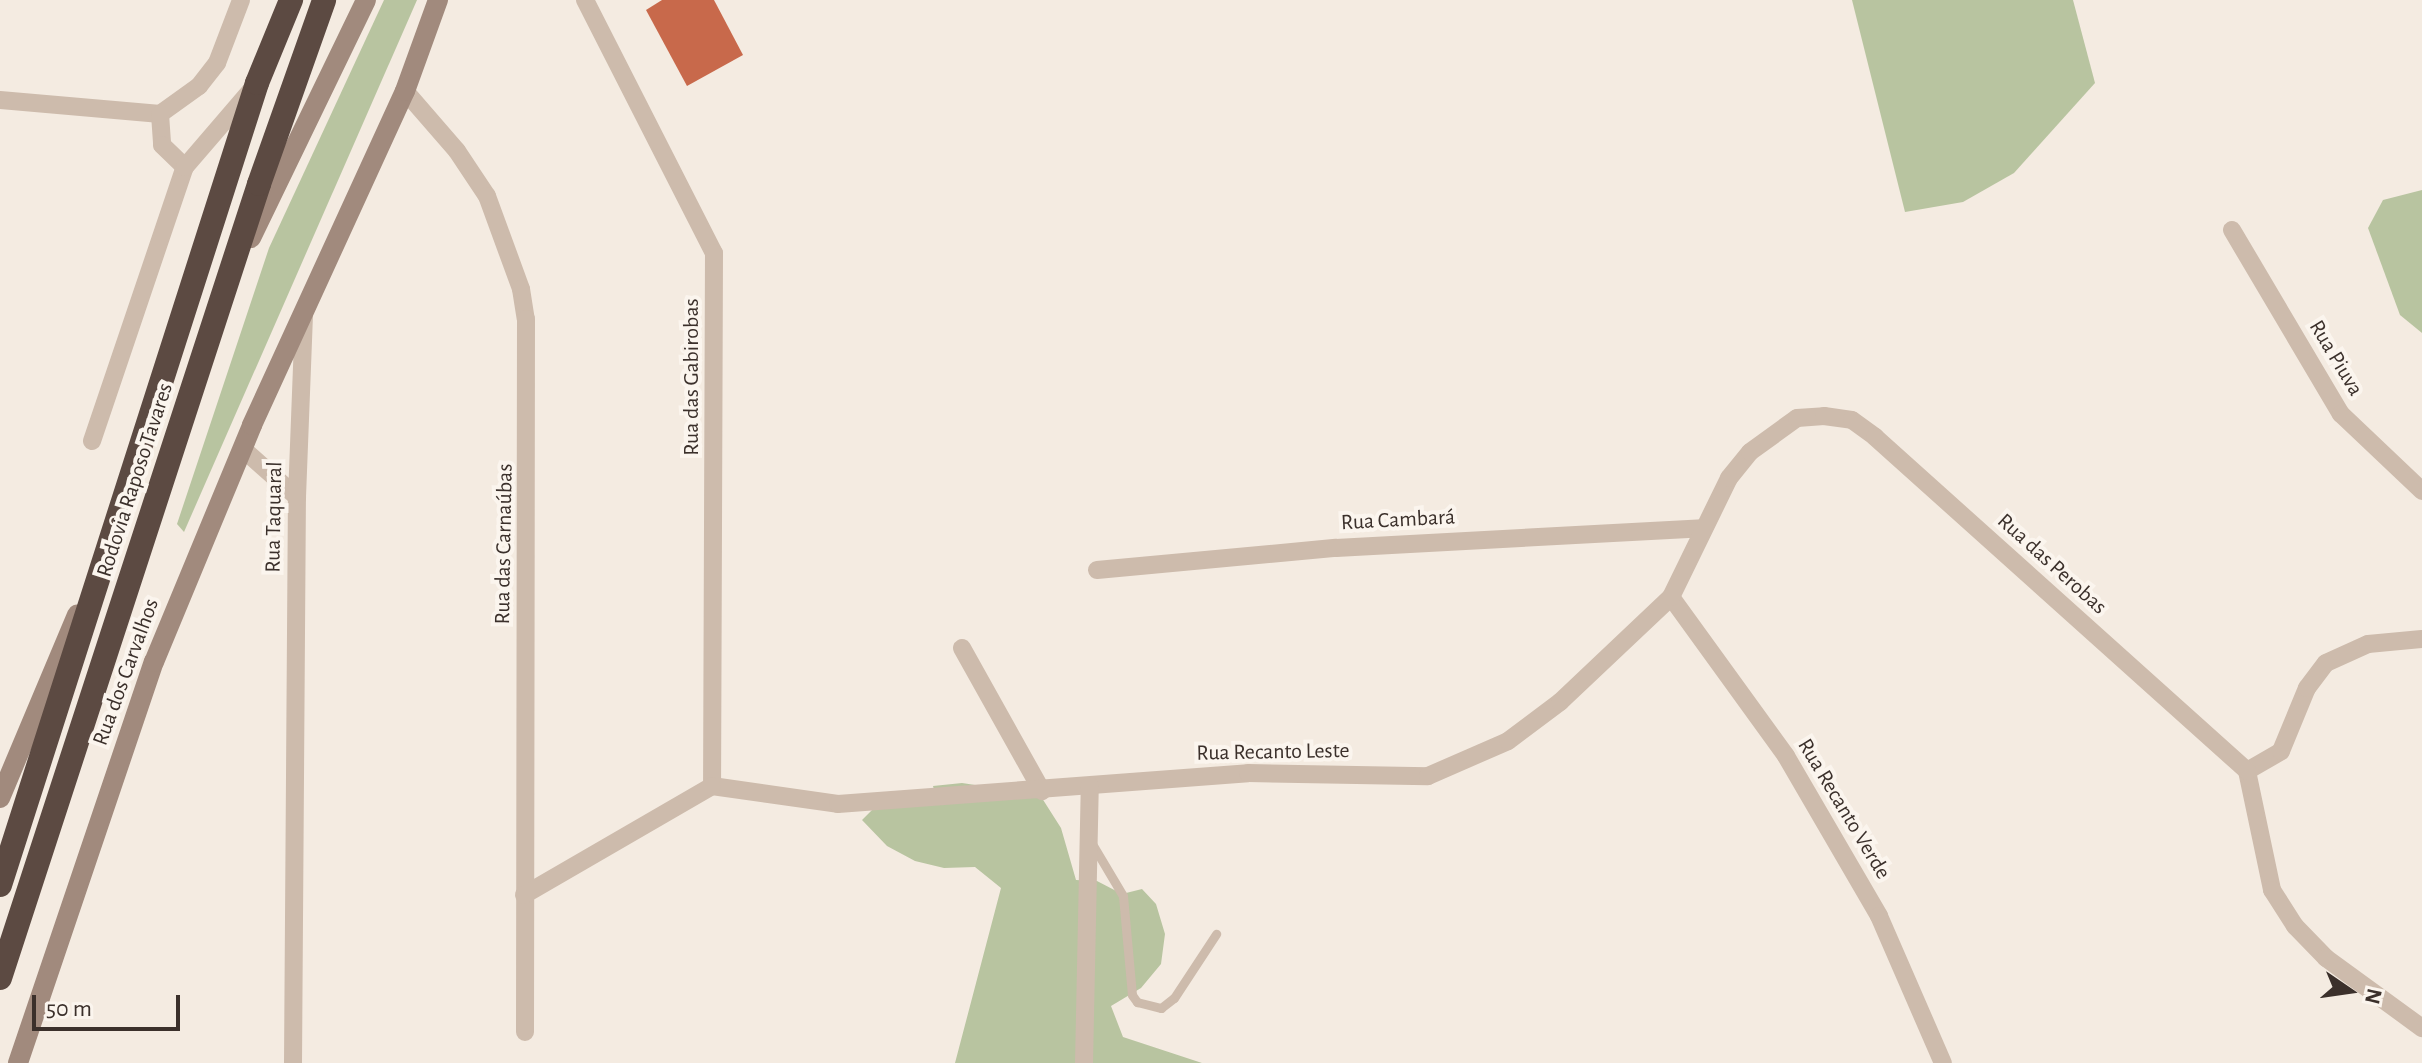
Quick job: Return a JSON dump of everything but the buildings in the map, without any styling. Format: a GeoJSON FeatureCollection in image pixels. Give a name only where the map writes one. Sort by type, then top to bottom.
{"type":"FeatureCollection","features":[{"type":"Feature","properties":{"kind":"highway","name":"Rodovia Raposo Tavares"},"geometry":{"type":"LineString","coordinates":[[0,885],[257,83],[291,0]]}},
{"type":"Feature","properties":{"kind":"highway","name":"Rodovia Raposo Tavares"},"geometry":{"type":"LineString","coordinates":[[0,978],[217,314],[324,0]]}},
{"type":"Feature","properties":{"kind":"main road"},"geometry":{"type":"LineString","coordinates":[[217,314],[366,0]]}},
{"type":"Feature","properties":{"kind":"main road","name":"Rua Taquaral"},"geometry":{"type":"LineString","coordinates":[[304,308],[405,91],[438,0]]}},
{"type":"Feature","properties":{"kind":"main road","name":"Rua dos Carvalhos"},"geometry":{"type":"LineString","coordinates":[[18,1063],[154,662],[304,308]]}},
{"type":"Feature","properties":{"kind":"main road"},"geometry":{"type":"LineString","coordinates":[[0,798],[105,552]]}},
{"type":"Feature","properties":{"kind":"street"},"geometry":{"type":"LineString","coordinates":[[0,100],[160,114],[199,86],[217,63],[241,0]]}},
{"type":"Feature","properties":{"kind":"street","name":"Rua das Gabirobas"},"geometry":{"type":"LineString","coordinates":[[585,0],[714,253],[712,786]]}},
{"type":"Feature","properties":{"kind":"street"},"geometry":{"type":"LineString","coordinates":[[92,441],[185,167],[257,83]]}},
{"type":"Feature","properties":{"kind":"street","name":"Rua das Carnaúbas"},"geometry":{"type":"LineString","coordinates":[[405,91],[457,151],[487,196],[521,289],[526,319],[525,1032]]}},
{"type":"Feature","properties":{"kind":"street"},"geometry":{"type":"LineString","coordinates":[[160,114],[162,145],[185,167]]}},
{"type":"Feature","properties":{"kind":"street","name":"Rua Piuva"},"geometry":{"type":"LineString","coordinates":[[2232,230],[2341,414],[2422,491]]}},
{"type":"Feature","properties":{"kind":"street","name":"Rua Taquaral"},"geometry":{"type":"LineString","coordinates":[[293,1063],[297,497],[304,308]]}},
{"type":"Feature","properties":{"kind":"street","name":"Rua das Perobas"},"geometry":{"type":"LineString","coordinates":[[1671,597],[1729,478],[1772,432],[1797,418],[1852,420],[2247,771]]}},
{"type":"Feature","properties":{"kind":"street"},"geometry":{"type":"LineString","coordinates":[[244,450],[297,497]]}},
{"type":"Feature","properties":{"kind":"street","name":"Rua Cambará"},"geometry":{"type":"LineString","coordinates":[[1097,570],[1336,548],[1702,528]]}},
{"type":"Feature","properties":{"kind":"street","name":"Rua Recanto Leste"},"geometry":{"type":"LineString","coordinates":[[712,786],[838,804],[910,801],[1248,773],[1428,776],[1508,741],[1560,702],[1671,597]]}},
{"type":"Feature","properties":{"kind":"street","name":"Rua Recanto Verde"},"geometry":{"type":"LineString","coordinates":[[1671,597],[1786,756],[1879,916],[1943,1063]]}},
{"type":"Feature","properties":{"kind":"street"},"geometry":{"type":"LineString","coordinates":[[2422,639],[2368,644],[2326,663],[2307,688],[2281,751],[2247,771],[2272,890],[2295,926],[2326,958],[2422,1028]]}},
{"type":"Feature","properties":{"kind":"street"},"geometry":{"type":"LineString","coordinates":[[962,648],[1042,791]]}},
{"type":"Feature","properties":{"kind":"street"},"geometry":{"type":"LineString","coordinates":[[524,895],[712,786]]}},
{"type":"Feature","properties":{"kind":"street"},"geometry":{"type":"LineString","coordinates":[[1084,1063],[1090,786]]}},
{"type":"Feature","properties":{"kind":"lane"},"geometry":{"type":"LineString","coordinates":[[1089,839],[1123,896],[1132,995],[1137,1002],[1161,1008],[1174,998],[1216,934]]}},
{"type":"Feature","properties":{"kind":"green space"},"geometry":{"type":"Polygon","coordinates":[[[384,0],[417,0],[184,532],[177,524],[269,248],[384,0]]]}},
{"type":"Feature","properties":{"kind":"green space"},"geometry":{"type":"Polygon","coordinates":[[[1852,0],[2073,0],[2095,83],[2014,173],[1963,202],[1905,212],[1852,0]]]}},
{"type":"Feature","properties":{"kind":"green space"},"geometry":{"type":"Polygon","coordinates":[[[2422,190],[2422,333],[2400,315],[2368,228],[2383,200],[2422,190]]]}},
{"type":"Feature","properties":{"kind":"green space"},"geometry":{"type":"Polygon","coordinates":[[[962,783],[1040,795],[1061,828],[1076,880],[1097,881],[1122,894],[1142,889],[1156,904],[1165,934],[1161,964],[1141,988],[1111,1006],[1123,1037],[1202,1063],[955,1063],[1001,888],[975,867],[944,868],[915,861],[887,846],[862,820],[873,809],[934,790],[933,786],[962,783]]]}}]}
